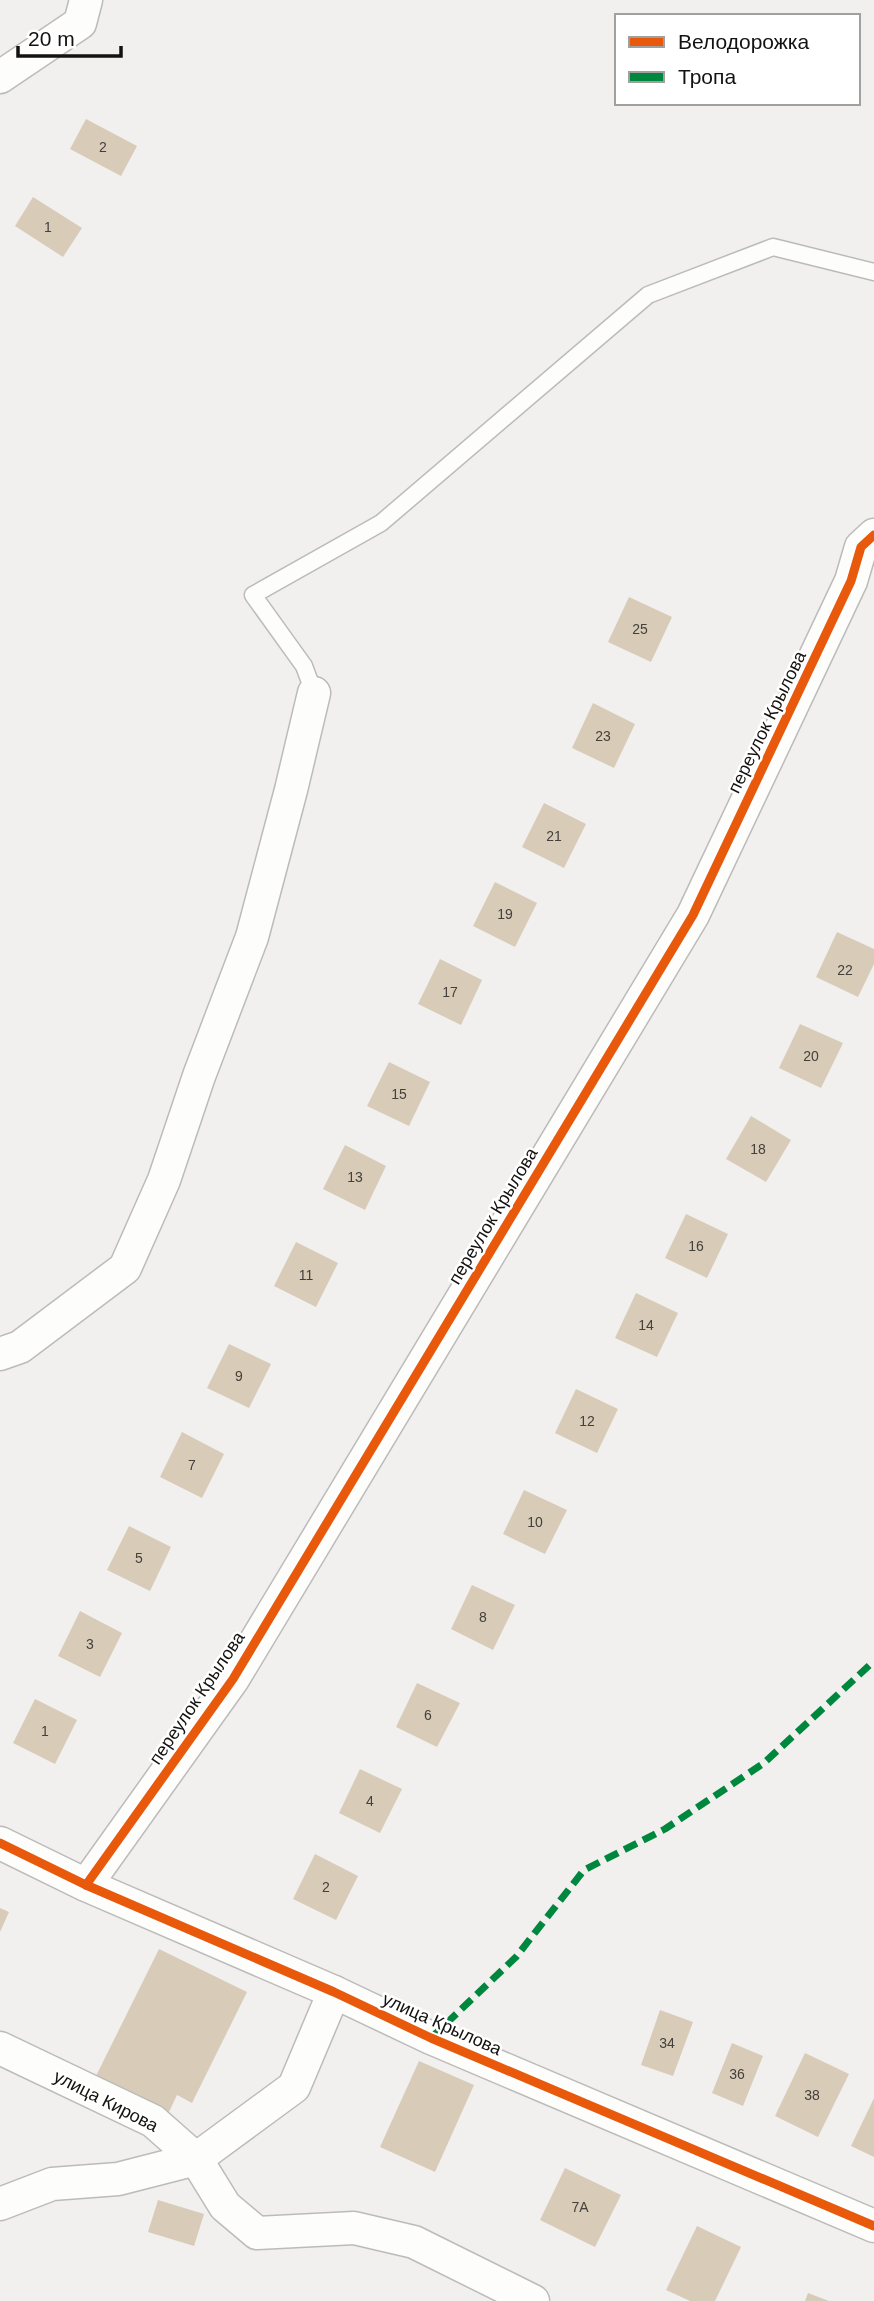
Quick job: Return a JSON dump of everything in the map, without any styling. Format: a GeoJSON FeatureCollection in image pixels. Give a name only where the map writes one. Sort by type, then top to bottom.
{"type":"FeatureCollection","features":[{"type":"Feature","properties":{"kind":"street"},"geometry":{"type":"LineString","coordinates":[[0,77],[80,23],[86,0]]}},
{"type":"Feature","properties":{"kind":"street","name":"переулок Крылова"},"geometry":{"type":"LineString","coordinates":[[86,1885],[233,1679],[692,915],[846,592],[861,547],[874,535]]}},
{"type":"Feature","properties":{"kind":"street"},"geometry":{"type":"LineString","coordinates":[[0,1354],[20,1347],[125,1268],[164,1180],[199,1076],[252,937],[314,693]]}},
{"type":"Feature","properties":{"kind":"street","name":"улица Крылова"},"geometry":{"type":"LineString","coordinates":[[0,1843],[86,1885],[334,1992],[431,2038],[874,2226]]}},
{"type":"Feature","properties":{"kind":"street"},"geometry":{"type":"LineString","coordinates":[[0,2204],[52,2183],[118,2179],[196,2159],[294,2087],[334,1992]]}},
{"type":"Feature","properties":{"kind":"street","name":"улица Кирова"},"geometry":{"type":"LineString","coordinates":[[0,2048],[153,2121],[196,2159],[225,2206],[257,2233],[354,2228],[414,2242],[533,2301]]}},
{"type":"Feature","properties":{"kind":"lane"},"geometry":{"type":"LineString","coordinates":[[314,693],[304,666],[253,595],[381,523],[648,295],[773,247],[874,272]]}},
{"type":"Feature","properties":{"kind":"building"},"geometry":{"type":"Polygon","coordinates":[[[86,119],[137,146],[121,176],[70,149],[86,119]]]}},
{"type":"Feature","properties":{"kind":"building"},"geometry":{"type":"Polygon","coordinates":[[[33,197],[82,228],[63,257],[15,226],[33,197]]]}},
{"type":"Feature","properties":{"kind":"building"},"geometry":{"type":"Polygon","coordinates":[[[629,597],[672,617],[651,662],[608,642],[629,597]]]}},
{"type":"Feature","properties":{"kind":"building"},"geometry":{"type":"Polygon","coordinates":[[[593,703],[635,724],[614,768],[572,748],[593,703]]]}},
{"type":"Feature","properties":{"kind":"building"},"geometry":{"type":"Polygon","coordinates":[[[544,803],[586,824],[564,868],[522,847],[544,803]]]}},
{"type":"Feature","properties":{"kind":"building"},"geometry":{"type":"Polygon","coordinates":[[[495,882],[537,903],[515,947],[473,926],[495,882]]]}},
{"type":"Feature","properties":{"kind":"building"},"geometry":{"type":"Polygon","coordinates":[[[837,932],[874,949],[874,964],[858,997],[816,977],[837,932]]]}},
{"type":"Feature","properties":{"kind":"building"},"geometry":{"type":"Polygon","coordinates":[[[440,959],[482,980],[461,1025],[418,1004],[440,959]]]}},
{"type":"Feature","properties":{"kind":"building"},"geometry":{"type":"Polygon","coordinates":[[[800,1024],[843,1043],[821,1088],[779,1068],[800,1024]]]}},
{"type":"Feature","properties":{"kind":"building"},"geometry":{"type":"Polygon","coordinates":[[[389,1062],[430,1082],[409,1126],[367,1106],[389,1062]]]}},
{"type":"Feature","properties":{"kind":"building"},"geometry":{"type":"Polygon","coordinates":[[[751,1116],[791,1140],[766,1182],[726,1159],[751,1116]]]}},
{"type":"Feature","properties":{"kind":"building"},"geometry":{"type":"Polygon","coordinates":[[[345,1145],[386,1166],[365,1210],[323,1189],[345,1145]]]}},
{"type":"Feature","properties":{"kind":"building"},"geometry":{"type":"Polygon","coordinates":[[[686,1214],[728,1234],[707,1278],[665,1258],[686,1214]]]}},
{"type":"Feature","properties":{"kind":"building"},"geometry":{"type":"Polygon","coordinates":[[[296,1242],[338,1263],[316,1307],[274,1286],[296,1242]]]}},
{"type":"Feature","properties":{"kind":"building"},"geometry":{"type":"Polygon","coordinates":[[[636,1293],[678,1313],[657,1357],[615,1338],[636,1293]]]}},
{"type":"Feature","properties":{"kind":"building"},"geometry":{"type":"Polygon","coordinates":[[[229,1344],[271,1364],[249,1408],[207,1388],[229,1344]]]}},
{"type":"Feature","properties":{"kind":"building"},"geometry":{"type":"Polygon","coordinates":[[[576,1389],[618,1409],[597,1453],[555,1433],[576,1389]]]}},
{"type":"Feature","properties":{"kind":"building"},"geometry":{"type":"Polygon","coordinates":[[[182,1432],[224,1454],[202,1498],[160,1477],[182,1432]]]}},
{"type":"Feature","properties":{"kind":"building"},"geometry":{"type":"Polygon","coordinates":[[[524,1490],[567,1510],[545,1554],[503,1534],[524,1490]]]}},
{"type":"Feature","properties":{"kind":"building"},"geometry":{"type":"Polygon","coordinates":[[[129,1526],[171,1547],[150,1591],[107,1570],[129,1526]]]}},
{"type":"Feature","properties":{"kind":"building"},"geometry":{"type":"Polygon","coordinates":[[[472,1585],[515,1605],[493,1650],[451,1629],[472,1585]]]}},
{"type":"Feature","properties":{"kind":"building"},"geometry":{"type":"Polygon","coordinates":[[[80,1611],[122,1633],[100,1677],[58,1656],[80,1611]]]}},
{"type":"Feature","properties":{"kind":"building"},"geometry":{"type":"Polygon","coordinates":[[[417,1683],[460,1703],[437,1747],[396,1727],[417,1683]]]}},
{"type":"Feature","properties":{"kind":"building"},"geometry":{"type":"Polygon","coordinates":[[[35,1699],[77,1720],[55,1764],[13,1743],[35,1699]]]}},
{"type":"Feature","properties":{"kind":"building"},"geometry":{"type":"Polygon","coordinates":[[[360,1769],[402,1789],[380,1833],[339,1813],[360,1769]]]}},
{"type":"Feature","properties":{"kind":"building"},"geometry":{"type":"Polygon","coordinates":[[[315,1854],[358,1876],[336,1920],[293,1899],[315,1854]]]}},
{"type":"Feature","properties":{"kind":"building"},"geometry":{"type":"Polygon","coordinates":[[[0,1908],[9,1912],[0,1932],[0,1908]]]}},
{"type":"Feature","properties":{"kind":"building"},"geometry":{"type":"Polygon","coordinates":[[[159,1949],[247,1992],[192,2103],[177,2095],[169,2112],[96,2076],[159,1949]]]}},
{"type":"Feature","properties":{"kind":"building"},"geometry":{"type":"Polygon","coordinates":[[[660,2010],[693,2022],[673,2076],[641,2065],[660,2010]]]}},
{"type":"Feature","properties":{"kind":"building"},"geometry":{"type":"Polygon","coordinates":[[[732,2043],[763,2056],[743,2106],[712,2093],[732,2043]]]}},
{"type":"Feature","properties":{"kind":"building"},"geometry":{"type":"Polygon","coordinates":[[[805,2053],[849,2074],[818,2137],[775,2116],[805,2053]]]}},
{"type":"Feature","properties":{"kind":"building"},"geometry":{"type":"Polygon","coordinates":[[[419,2061],[474,2085],[435,2172],[380,2147],[419,2061]]]}},
{"type":"Feature","properties":{"kind":"building"},"geometry":{"type":"Polygon","coordinates":[[[874,2098],[874,2157],[851,2146],[874,2098]]]}},
{"type":"Feature","properties":{"kind":"building"},"geometry":{"type":"Polygon","coordinates":[[[565,2168],[621,2195],[595,2247],[540,2220],[565,2168]]]}},
{"type":"Feature","properties":{"kind":"building"},"geometry":{"type":"Polygon","coordinates":[[[158,2200],[204,2214],[194,2246],[148,2232],[158,2200]]]}},
{"type":"Feature","properties":{"kind":"building"},"geometry":{"type":"Polygon","coordinates":[[[697,2226],[741,2247],[715,2301],[690,2301],[666,2290],[697,2226]]]}},
{"type":"Feature","properties":{"kind":"building"},"geometry":{"type":"Polygon","coordinates":[[[808,2293],[829,2301],[805,2301],[808,2293]]]}},
{"type":"Feature","properties":{"kind":"marked path"},"geometry":{"type":"LineString","coordinates":[[431,2038],[516,1957],[584,1870],[665,1829],[764,1763],[874,1661]]}},
{"type":"Feature","properties":{"kind":"cycle path"},"geometry":{"type":"LineString","coordinates":[[86,1885],[233,1679],[693,915],[851,581],[861,547],[874,535]]}},
{"type":"Feature","properties":{"kind":"cycle path"},"geometry":{"type":"LineString","coordinates":[[0,1843],[86,1885],[334,1992],[431,2038],[874,2226]]}}]}
